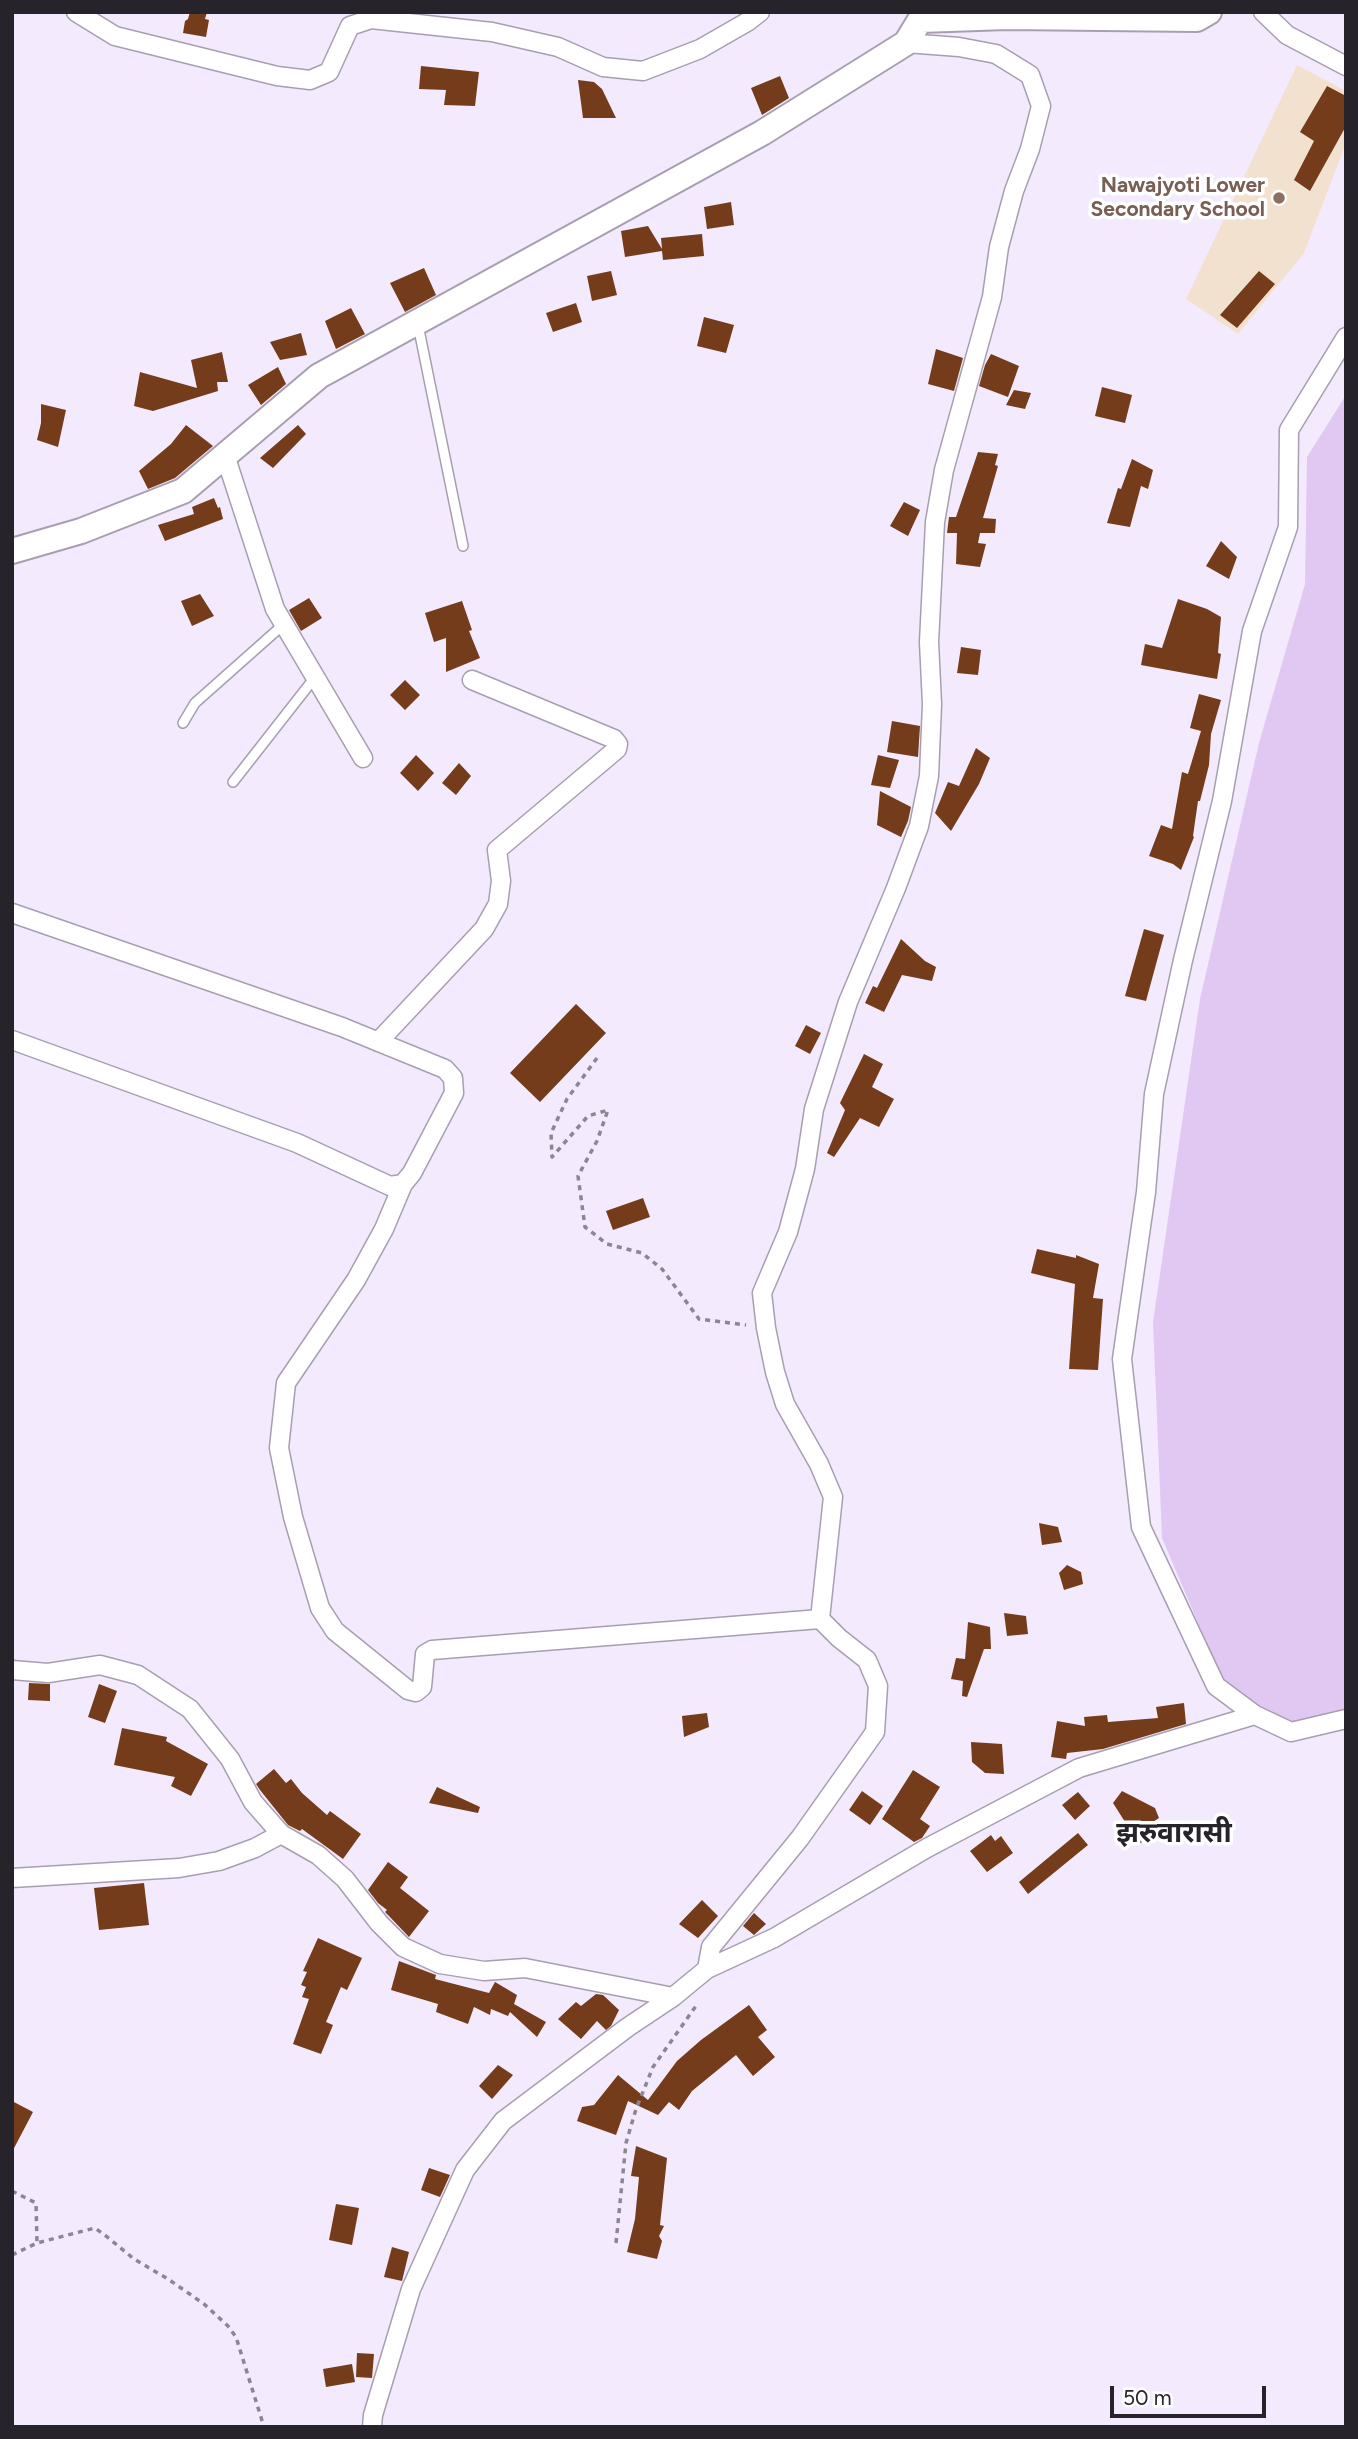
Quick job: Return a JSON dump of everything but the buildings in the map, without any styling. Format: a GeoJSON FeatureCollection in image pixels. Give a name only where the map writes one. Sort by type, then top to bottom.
{"type":"FeatureCollection","features":[{"type":"Feature","properties":{"kind":"street"},"geometry":{"type":"LineString","coordinates":[[76,12],[115,36],[277,76],[310,80],[329,72],[350,26],[372,19],[492,32],[558,47],[603,67],[643,71],[700,49],[760,12]]}},
{"type":"Feature","properties":{"kind":"street"},"geometry":{"type":"LineString","coordinates":[[12,551],[81,531],[183,491],[318,376],[762,133],[906,43],[920,20],[1007,17],[1197,19],[1209,12]]}},
{"type":"Feature","properties":{"kind":"street"},"geometry":{"type":"LineString","coordinates":[[1263,12],[1287,35],[1346,66]]}},
{"type":"Feature","properties":{"kind":"street"},"geometry":{"type":"LineString","coordinates":[[820,1619],[832,1497],[819,1464],[785,1404],[775,1372],[762,1293],[788,1232],[805,1169],[814,1109],[827,1064],[848,1002],[919,826],[929,776],[932,704],[929,642],[935,522],[944,470],[992,297],[999,247],[1013,191],[1030,149],[1041,106],[1030,75],[996,54],[959,47],[906,43]]}},
{"type":"Feature","properties":{"kind":"street"},"geometry":{"type":"LineString","coordinates":[[1346,337],[1289,429],[1287,527],[1252,631],[1222,802],[1183,960],[1154,1094],[1146,1192],[1122,1359],[1141,1527],[1216,1686],[1255,1715],[1291,1732],[1346,1718]]}},
{"type":"Feature","properties":{"kind":"street"},"geometry":{"type":"LineString","coordinates":[[225,455],[275,609],[363,758]]}},
{"type":"Feature","properties":{"kind":"street"},"geometry":{"type":"LineString","coordinates":[[378,1042],[484,929],[498,904],[501,881],[497,850],[617,749],[618,744],[614,739],[472,680]]}},
{"type":"Feature","properties":{"kind":"street"},"geometry":{"type":"LineString","coordinates":[[12,913],[329,1022],[445,1069],[453,1079],[454,1093],[412,1173],[403,1184],[384,1229],[356,1280],[286,1383],[279,1448],[293,1517],[320,1608],[335,1631],[408,1690],[416,1692],[422,1687],[425,1654],[432,1650],[820,1619],[867,1660],[878,1686],[875,1732],[800,1838],[711,1947],[708,1969]]}},
{"type":"Feature","properties":{"kind":"street"},"geometry":{"type":"LineString","coordinates":[[12,1040],[297,1143],[390,1186],[403,1184]]}},
{"type":"Feature","properties":{"kind":"street"},"geometry":{"type":"LineString","coordinates":[[12,1670],[48,1673],[100,1665],[138,1675],[190,1709],[230,1759],[253,1802],[281,1834],[318,1854],[345,1879],[379,1923],[403,1947],[440,1964],[484,1970],[525,1968],[673,1997]]}},
{"type":"Feature","properties":{"kind":"street"},"geometry":{"type":"LineString","coordinates":[[372,2427],[373,2415],[411,2289],[465,2169],[503,2121],[708,1969],[774,1938],[927,1849],[1079,1768],[1255,1715]]}},
{"type":"Feature","properties":{"kind":"street"},"geometry":{"type":"LineString","coordinates":[[12,1878],[179,1868],[219,1861],[255,1848],[281,1834]]}},
{"type":"Feature","properties":{"kind":"lane"},"geometry":{"type":"LineString","coordinates":[[417,322],[463,546]]}},
{"type":"Feature","properties":{"kind":"lane"},"geometry":{"type":"LineString","coordinates":[[183,723],[195,703],[285,624]]}},
{"type":"Feature","properties":{"kind":"lane"},"geometry":{"type":"LineString","coordinates":[[233,782],[316,675]]}},
{"type":"Feature","properties":{"kind":"path"},"geometry":{"type":"LineString","coordinates":[[597,1058],[567,1100],[551,1133],[552,1157],[588,1116],[608,1110],[597,1141],[578,1176],[585,1227],[607,1244],[642,1253],[662,1269],[699,1319],[766,1328]]}},
{"type":"Feature","properties":{"kind":"path"},"geometry":{"type":"LineString","coordinates":[[616,2244],[626,2143],[636,2109],[653,2067],[699,2001],[708,1969]]}},
{"type":"Feature","properties":{"kind":"path"},"geometry":{"type":"LineString","coordinates":[[12,2192],[36,2203],[37,2243]]}},
{"type":"Feature","properties":{"kind":"path"},"geometry":{"type":"LineString","coordinates":[[12,2255],[37,2243],[95,2228],[134,2259],[169,2279],[204,2304],[228,2326],[236,2337],[264,2427]]}},
{"type":"Feature","properties":{"kind":"shaded area","name":"Nawajyoti Lower Secondary School"},"geometry":{"type":"Polygon","coordinates":[[[1297,65],[1346,91],[1346,143],[1304,253],[1238,334],[1186,299],[1297,65]]]}},
{"type":"Feature","properties":{"kind":"shaded area"},"geometry":{"type":"Polygon","coordinates":[[[1346,395],[1346,1720],[1297,1729],[1230,1698],[1162,1538],[1153,1322],[1200,999],[1259,743],[1305,584],[1307,457],[1346,395]]]}},
{"type":"Feature","properties":{"kind":"place","name":"Nawajyoti Lower Secondary School"},"geometry":{"type":"Point","coordinates":[1279,198]}},
{"type":"Feature","properties":{"kind":"district","name":"झरुवारासी"},"geometry":{"type":"Point","coordinates":[1174,1834]}}]}
